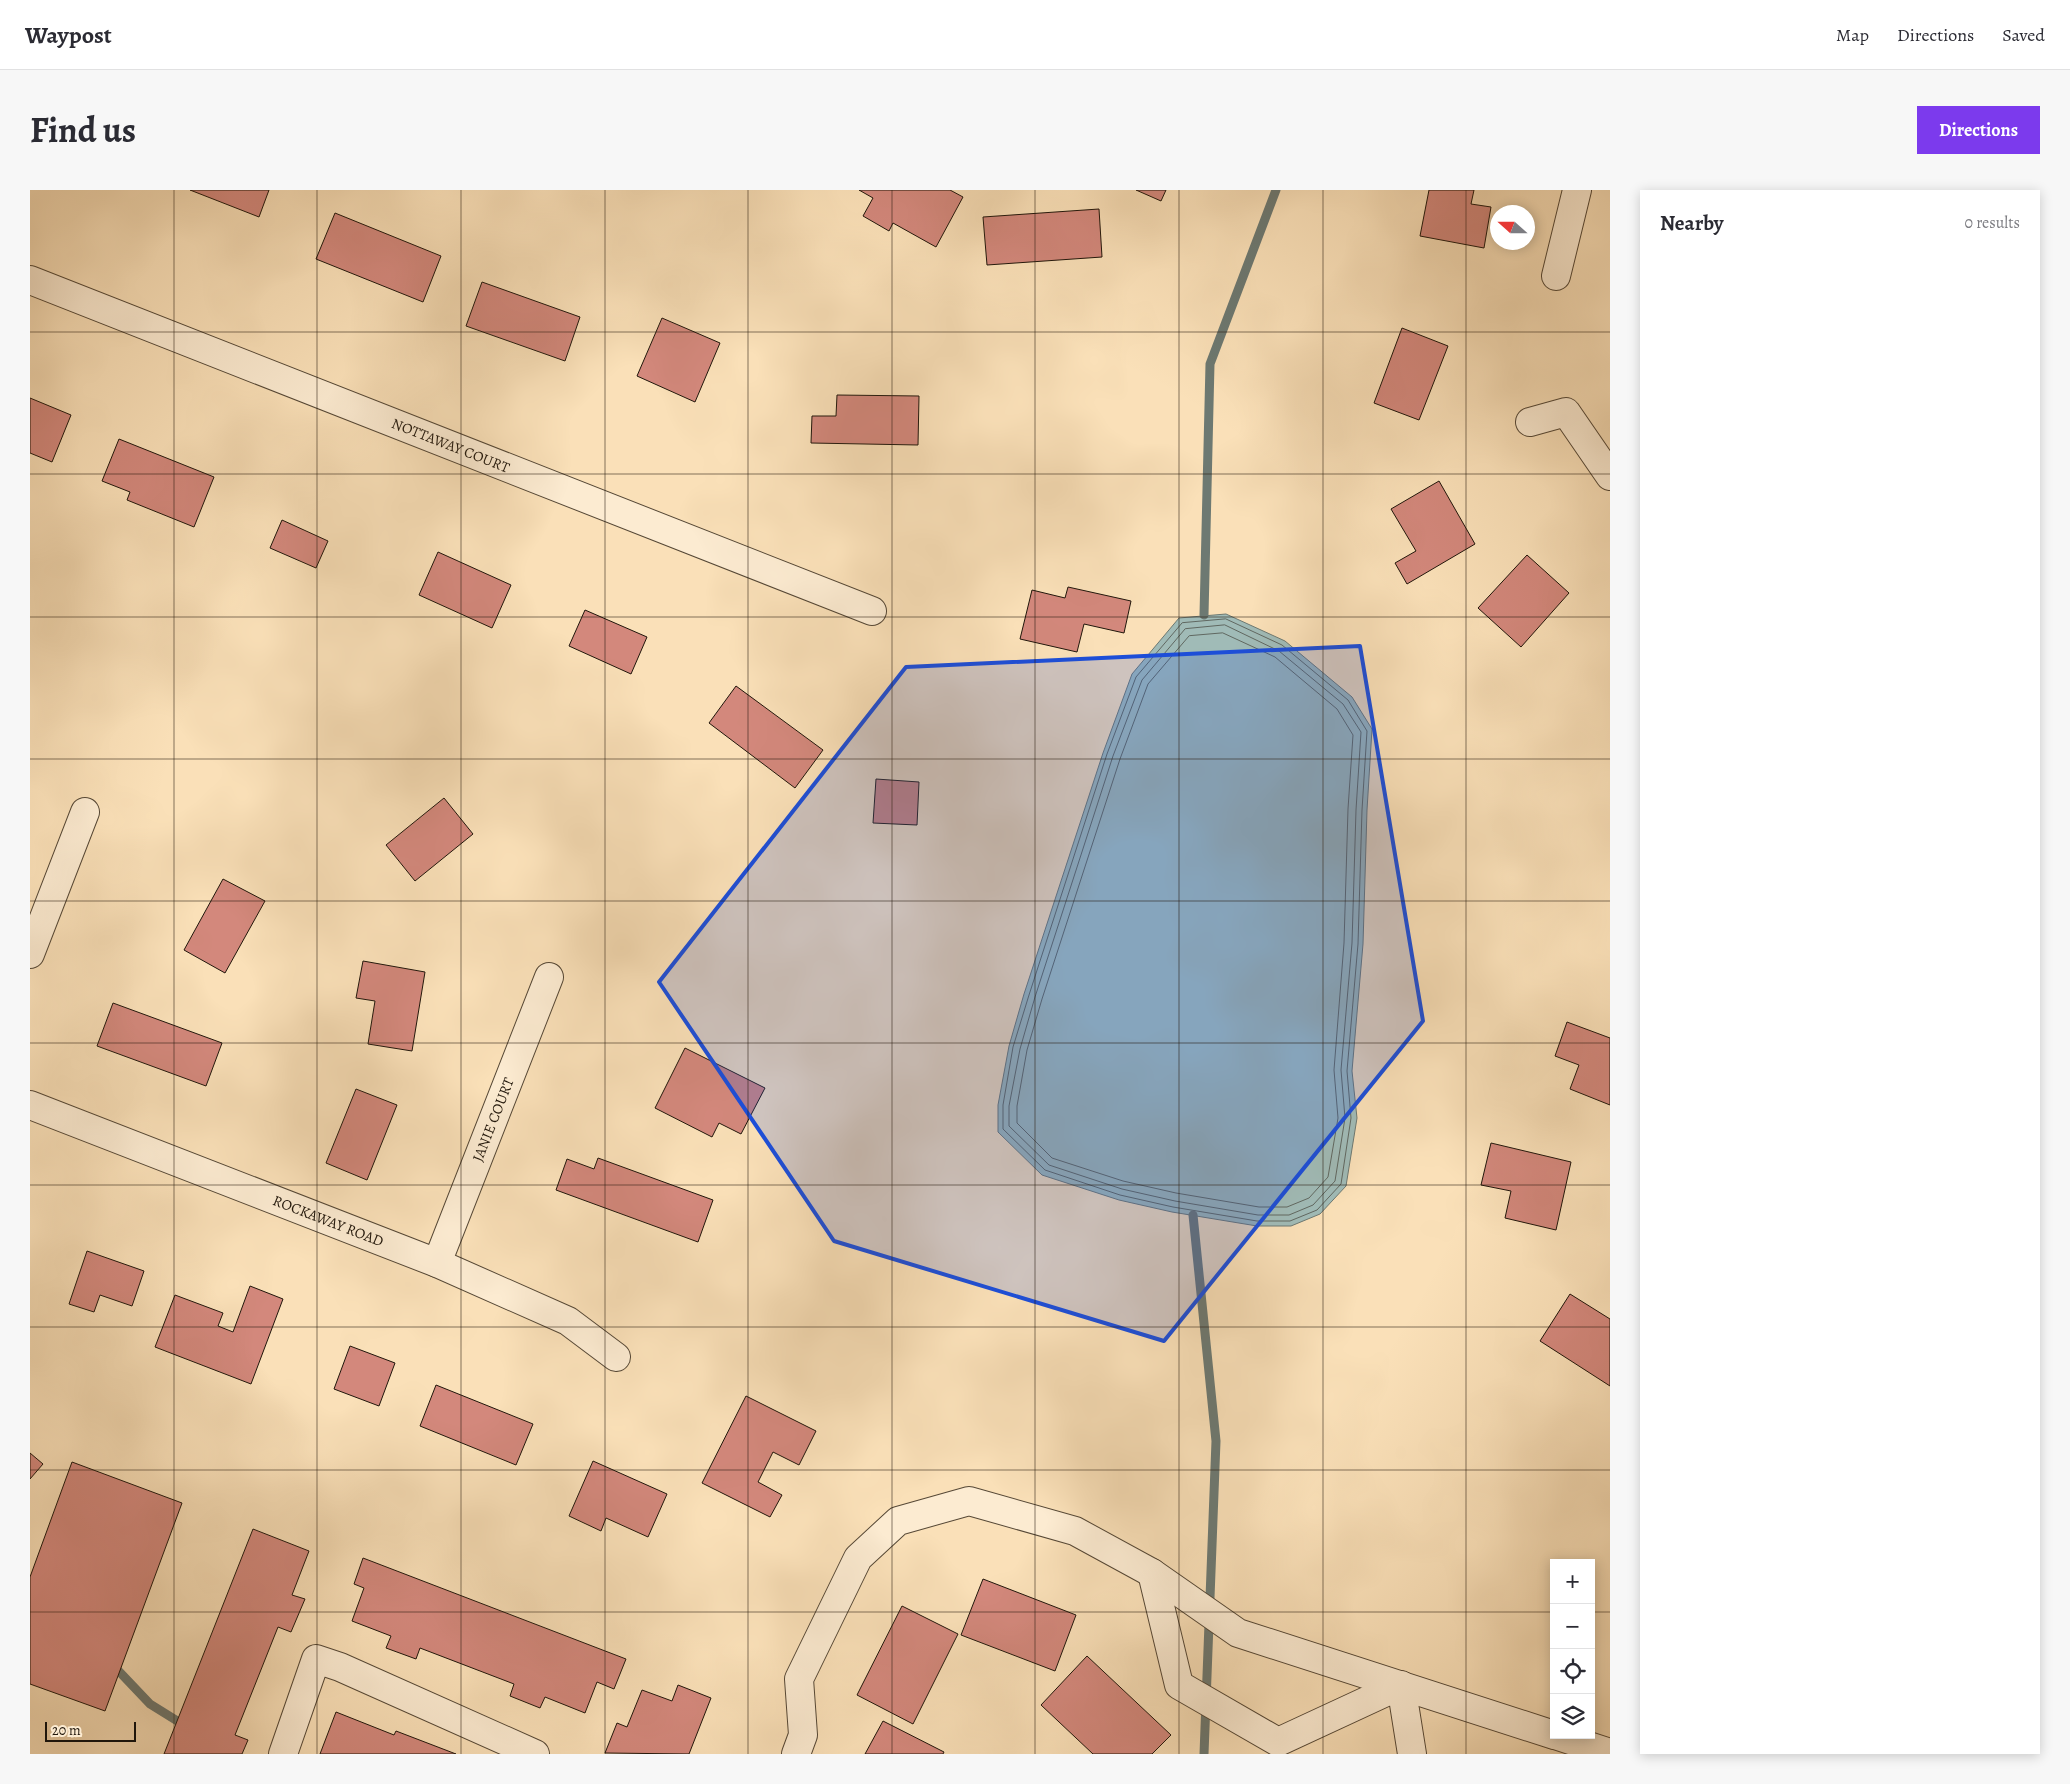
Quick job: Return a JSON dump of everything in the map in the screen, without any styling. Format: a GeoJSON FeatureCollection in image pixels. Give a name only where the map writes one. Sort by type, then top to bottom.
{"type":"FeatureCollection","features":[{"type":"Feature","properties":{"kind":"street"},"geometry":{"type":"LineString","coordinates":[[1556,276],[1577,190]]}},
{"type":"Feature","properties":{"kind":"street","name":"NOTTAWAY COURT"},"geometry":{"type":"LineString","coordinates":[[30,280],[872,611]]}},
{"type":"Feature","properties":{"kind":"street"},"geometry":{"type":"LineString","coordinates":[[1530,422],[1566,412],[1610,476]]}},
{"type":"Feature","properties":{"kind":"street"},"geometry":{"type":"LineString","coordinates":[[30,954],[84,812]]}},
{"type":"Feature","properties":{"kind":"street","name":"JANIE COURT"},"geometry":{"type":"LineString","coordinates":[[438,1263],[550,977]]}},
{"type":"Feature","properties":{"kind":"street","name":"ROCKAWAY ROAD"},"geometry":{"type":"LineString","coordinates":[[30,1105],[438,1263],[568,1321],[616,1357]]}},
{"type":"Feature","properties":{"kind":"street"},"geometry":{"type":"LineString","coordinates":[[796,1754],[803,1735],[799,1679],[858,1558],[898,1521],[969,1501],[1075,1531],[1152,1573],[1238,1633],[1550,1734]]}},
{"type":"Feature","properties":{"kind":"street"},"geometry":{"type":"LineString","coordinates":[[1152,1573],[1179,1685],[1278,1742],[1400,1685]]}},
{"type":"Feature","properties":{"kind":"street"},"geometry":{"type":"LineString","coordinates":[[283,1754],[316,1660],[340,1667],[535,1754]]}},
{"type":"Feature","properties":{"kind":"street"},"geometry":{"type":"LineString","coordinates":[[1400,1685],[1412,1754]]}},
{"type":"Feature","properties":{"kind":"street"},"geometry":{"type":"LineString","coordinates":[[1566,1739],[1610,1753]]}},
{"type":"Feature","properties":{"kind":"highlighted area"},"geometry":{"type":"Polygon","coordinates":[[[1360,646],[1423,1021],[1164,1341],[834,1241],[659,982],[906,667],[1360,646]]]}},
{"type":"Feature","properties":{"kind":"water"},"geometry":{"type":"Polygon","coordinates":[[[1226,614],[1285,641],[1352,697],[1372,729],[1367,810],[1363,944],[1352,1071],[1357,1118],[1346,1186],[1320,1214],[1291,1226],[1257,1226],[1172,1212],[1119,1200],[1042,1175],[998,1132],[998,1105],[1009,1046],[1024,994],[1103,753],[1132,674],[1179,618],[1226,614]]]}},
{"type":"Feature","properties":{"kind":"building"},"geometry":{"type":"Polygon","coordinates":[[[190,190],[269,190],[259,217],[190,190]]]}},
{"type":"Feature","properties":{"kind":"building"},"geometry":{"type":"Polygon","coordinates":[[[859,190],[950,190],[963,197],[936,247],[893,223],[889,231],[863,216],[873,198],[859,190]]]}},
{"type":"Feature","properties":{"kind":"building"},"geometry":{"type":"Polygon","coordinates":[[[1136,190],[1166,190],[1161,201],[1136,190]]]}},
{"type":"Feature","properties":{"kind":"building"},"geometry":{"type":"Polygon","coordinates":[[[1429,190],[1474,190],[1471,204],[1490,207],[1484,248],[1420,236],[1429,190]]]}},
{"type":"Feature","properties":{"kind":"building"},"geometry":{"type":"Polygon","coordinates":[[[1099,209],[1102,257],[987,265],[983,217],[1099,209]]]}},
{"type":"Feature","properties":{"kind":"building"},"geometry":{"type":"Polygon","coordinates":[[[335,213],[441,256],[423,302],[316,259],[335,213]]]}},
{"type":"Feature","properties":{"kind":"building"},"geometry":{"type":"Polygon","coordinates":[[[482,282],[580,317],[565,361],[466,326],[482,282]]]}},
{"type":"Feature","properties":{"kind":"building"},"geometry":{"type":"Polygon","coordinates":[[[662,318],[720,343],[695,402],[637,376],[662,318]]]}},
{"type":"Feature","properties":{"kind":"building"},"geometry":{"type":"Polygon","coordinates":[[[1402,328],[1448,346],[1419,420],[1374,403],[1402,328]]]}},
{"type":"Feature","properties":{"kind":"building"},"geometry":{"type":"Polygon","coordinates":[[[837,395],[919,396],[918,445],[811,443],[812,416],[836,416],[837,395]]]}},
{"type":"Feature","properties":{"kind":"building"},"geometry":{"type":"Polygon","coordinates":[[[30,398],[71,415],[52,462],[30,453],[30,398]]]}},
{"type":"Feature","properties":{"kind":"building"},"geometry":{"type":"Polygon","coordinates":[[[119,439],[214,477],[194,527],[127,500],[130,492],[102,481],[119,439]]]}},
{"type":"Feature","properties":{"kind":"building"},"geometry":{"type":"Polygon","coordinates":[[[1439,481],[1475,544],[1407,584],[1395,563],[1416,551],[1391,509],[1439,481]]]}},
{"type":"Feature","properties":{"kind":"building"},"geometry":{"type":"Polygon","coordinates":[[[282,520],[328,541],[316,568],[270,548],[282,520]]]}},
{"type":"Feature","properties":{"kind":"building"},"geometry":{"type":"Polygon","coordinates":[[[438,552],[511,585],[492,628],[419,595],[438,552]]]}},
{"type":"Feature","properties":{"kind":"building"},"geometry":{"type":"Polygon","coordinates":[[[1527,555],[1569,593],[1521,647],[1478,608],[1527,555]]]}},
{"type":"Feature","properties":{"kind":"building"},"geometry":{"type":"Polygon","coordinates":[[[1068,587],[1131,601],[1124,633],[1084,624],[1077,652],[1020,639],[1032,590],[1065,598],[1068,587]]]}},
{"type":"Feature","properties":{"kind":"building"},"geometry":{"type":"Polygon","coordinates":[[[585,610],[647,637],[631,674],[569,646],[585,610]]]}},
{"type":"Feature","properties":{"kind":"building"},"geometry":{"type":"Polygon","coordinates":[[[736,686],[823,750],[795,788],[709,723],[736,686]]]}},
{"type":"Feature","properties":{"kind":"building"},"geometry":{"type":"Polygon","coordinates":[[[876,779],[919,782],[917,825],[873,823],[876,779]]]}},
{"type":"Feature","properties":{"kind":"building"},"geometry":{"type":"Polygon","coordinates":[[[444,798],[473,834],[415,881],[386,845],[444,798]]]}},
{"type":"Feature","properties":{"kind":"building"},"geometry":{"type":"Polygon","coordinates":[[[223,879],[265,901],[225,973],[184,950],[223,879]]]}},
{"type":"Feature","properties":{"kind":"building"},"geometry":{"type":"Polygon","coordinates":[[[363,961],[425,972],[412,1051],[368,1044],[375,1001],[356,998],[363,961]]]}},
{"type":"Feature","properties":{"kind":"building"},"geometry":{"type":"Polygon","coordinates":[[[113,1003],[222,1043],[206,1086],[97,1046],[113,1003]]]}},
{"type":"Feature","properties":{"kind":"building"},"geometry":{"type":"Polygon","coordinates":[[[1567,1022],[1610,1038],[1610,1105],[1570,1089],[1579,1065],[1555,1056],[1567,1022]]]}},
{"type":"Feature","properties":{"kind":"building"},"geometry":{"type":"Polygon","coordinates":[[[685,1048],[765,1088],[741,1134],[719,1123],[712,1137],[655,1108],[685,1048]]]}},
{"type":"Feature","properties":{"kind":"building"},"geometry":{"type":"Polygon","coordinates":[[[356,1089],[397,1105],[367,1180],[326,1163],[356,1089]]]}},
{"type":"Feature","properties":{"kind":"building"},"geometry":{"type":"Polygon","coordinates":[[[1491,1143],[1571,1162],[1556,1230],[1505,1218],[1511,1191],[1481,1185],[1491,1143]]]}},
{"type":"Feature","properties":{"kind":"building"},"geometry":{"type":"Polygon","coordinates":[[[598,1158],[713,1200],[698,1242],[556,1190],[567,1159],[594,1169],[598,1158]]]}},
{"type":"Feature","properties":{"kind":"building"},"geometry":{"type":"Polygon","coordinates":[[[87,1251],[144,1271],[132,1306],[100,1295],[94,1312],[69,1304],[87,1251]]]}},
{"type":"Feature","properties":{"kind":"building"},"geometry":{"type":"Polygon","coordinates":[[[250,1286],[283,1299],[251,1384],[155,1347],[175,1295],[223,1313],[218,1326],[233,1332],[250,1286]]]}},
{"type":"Feature","properties":{"kind":"building"},"geometry":{"type":"Polygon","coordinates":[[[1570,1294],[1610,1319],[1610,1386],[1540,1341],[1570,1294]]]}},
{"type":"Feature","properties":{"kind":"building"},"geometry":{"type":"Polygon","coordinates":[[[350,1346],[395,1363],[379,1406],[334,1389],[350,1346]]]}},
{"type":"Feature","properties":{"kind":"building"},"geometry":{"type":"Polygon","coordinates":[[[436,1385],[533,1424],[516,1465],[420,1426],[436,1385]]]}},
{"type":"Feature","properties":{"kind":"building"},"geometry":{"type":"Polygon","coordinates":[[[746,1396],[816,1431],[799,1465],[773,1452],[758,1482],[782,1495],[770,1517],[702,1483],[746,1396]]]}},
{"type":"Feature","properties":{"kind":"building"},"geometry":{"type":"Polygon","coordinates":[[[30,1453],[43,1464],[30,1479],[30,1453]]]}},
{"type":"Feature","properties":{"kind":"building"},"geometry":{"type":"Polygon","coordinates":[[[593,1461],[667,1494],[648,1537],[606,1518],[601,1531],[569,1516],[593,1461]]]}},
{"type":"Feature","properties":{"kind":"building"},"geometry":{"type":"Polygon","coordinates":[[[72,1462],[182,1503],[105,1711],[30,1684],[30,1577],[72,1462]]]}},
{"type":"Feature","properties":{"kind":"building"},"geometry":{"type":"Polygon","coordinates":[[[253,1529],[309,1551],[292,1595],[305,1599],[291,1632],[278,1627],[235,1735],[248,1740],[242,1754],[164,1754],[253,1529]]]}},
{"type":"Feature","properties":{"kind":"building"},"geometry":{"type":"Polygon","coordinates":[[[363,1558],[626,1659],[614,1689],[597,1682],[585,1713],[545,1697],[540,1708],[510,1696],[514,1684],[420,1648],[416,1659],[386,1648],[391,1636],[352,1621],[364,1588],[354,1584],[363,1558]]]}},
{"type":"Feature","properties":{"kind":"building"},"geometry":{"type":"Polygon","coordinates":[[[983,1579],[1076,1615],[1055,1671],[961,1635],[983,1579]]]}},
{"type":"Feature","properties":{"kind":"building"},"geometry":{"type":"Polygon","coordinates":[[[902,1606],[958,1634],[913,1724],[857,1695],[902,1606]]]}},
{"type":"Feature","properties":{"kind":"building"},"geometry":{"type":"Polygon","coordinates":[[[1087,1656],[1171,1735],[1152,1754],[1093,1754],[1041,1705],[1087,1656]]]}},
{"type":"Feature","properties":{"kind":"building"},"geometry":{"type":"Polygon","coordinates":[[[678,1685],[711,1698],[689,1754],[605,1753],[617,1723],[627,1727],[642,1690],[672,1701],[678,1685]]]}},
{"type":"Feature","properties":{"kind":"building"},"geometry":{"type":"Polygon","coordinates":[[[336,1712],[394,1735],[396,1731],[456,1754],[320,1754],[336,1712]]]}},
{"type":"Feature","properties":{"kind":"building"},"geometry":{"type":"Polygon","coordinates":[[[883,1721],[944,1752],[943,1754],[865,1754],[883,1721]]]}},
{"type":"Feature","properties":{"kind":"waterway"},"geometry":{"type":"LineString","coordinates":[[1204,615],[1210,364],[1276,190]]}},
{"type":"Feature","properties":{"kind":"waterway"},"geometry":{"type":"LineString","coordinates":[[1193,1215],[1216,1441],[1204,1754]]}},
{"type":"Feature","properties":{"kind":"waterway"},"geometry":{"type":"LineString","coordinates":[[112,1664],[150,1704],[187,1727]]}}]}
